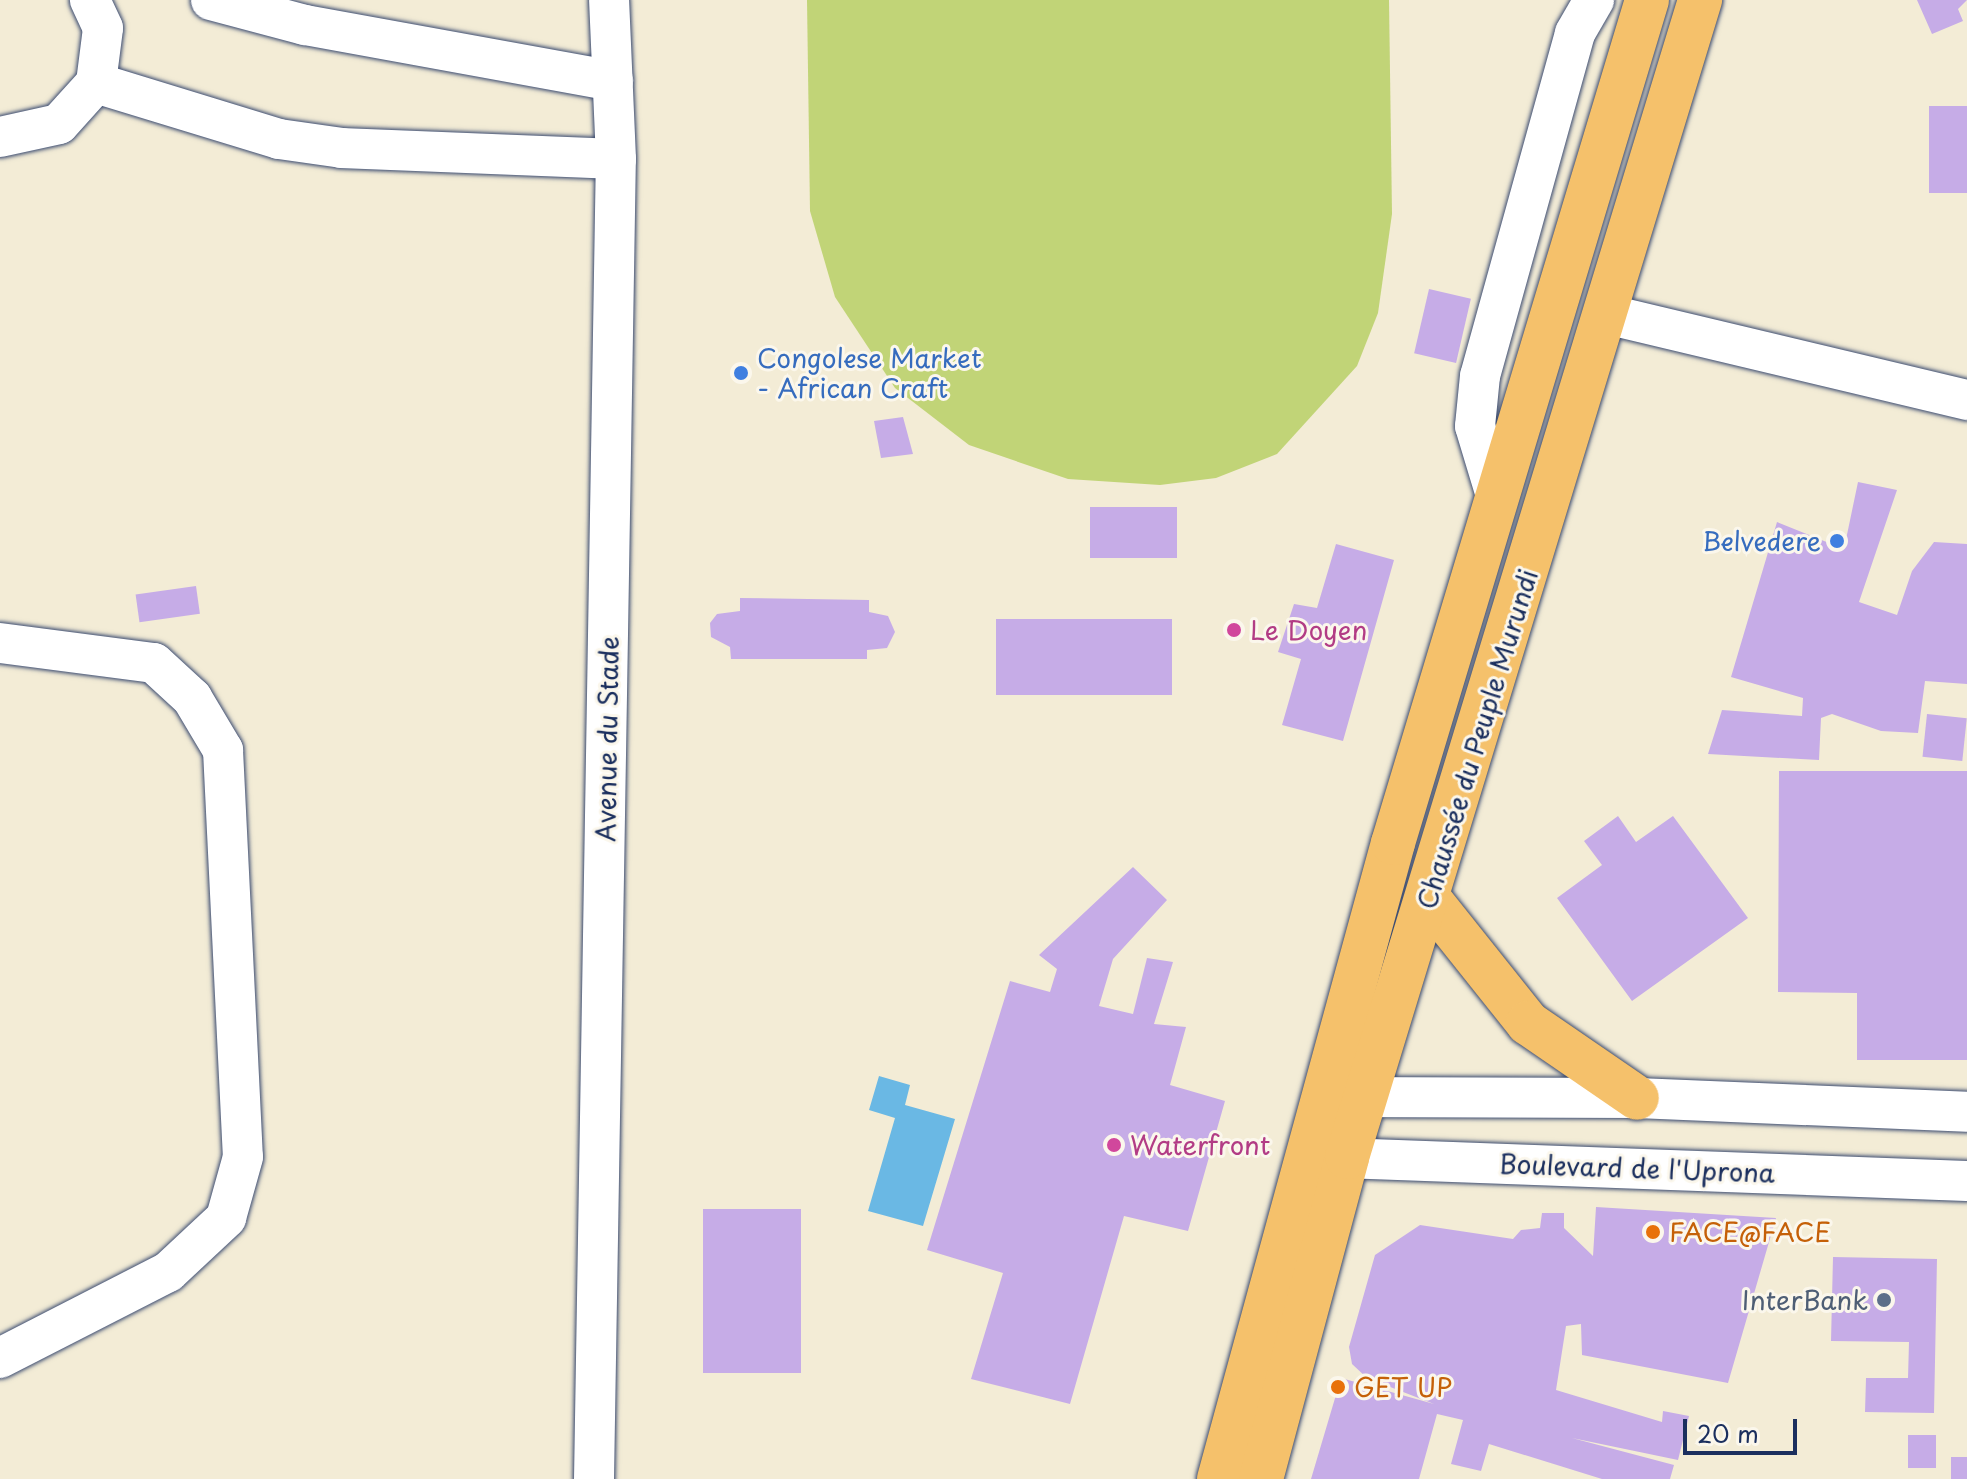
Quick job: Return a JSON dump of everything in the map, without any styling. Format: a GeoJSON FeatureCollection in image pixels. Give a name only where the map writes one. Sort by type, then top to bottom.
{"type":"FeatureCollection","features":[{"type":"Feature","properties":{"kind":"highway","name":"Chaussée du Peuple Murundi"},"geometry":{"type":"LineString","coordinates":[[1261,1479],[1327,1157],[1323,1096],[1647,0]]}},
{"type":"Feature","properties":{"kind":"highway","name":"Chaussée du Peuple Murundi"},"geometry":{"type":"LineString","coordinates":[[1219,1479],[1327,1157],[1367,1098],[1700,0]]}},
{"type":"Feature","properties":{"kind":"highway"},"geometry":{"type":"LineString","coordinates":[[1429,899],[1528,1023],[1637,1098]]}},
{"type":"Feature","properties":{"kind":"street"},"geometry":{"type":"LineString","coordinates":[[0,137],[59,124],[96,83],[103,28],[90,0]]}},
{"type":"Feature","properties":{"kind":"street"},"geometry":{"type":"LineString","coordinates":[[211,0],[305,25],[613,81]]}},
{"type":"Feature","properties":{"kind":"street","name":"Avenue du Stade"},"geometry":{"type":"LineString","coordinates":[[594,1479],[616,159],[609,0]]}},
{"type":"Feature","properties":{"kind":"street"},"geometry":{"type":"LineString","coordinates":[[1497,499],[1475,426],[1480,376],[1575,33],[1594,0]]}},
{"type":"Feature","properties":{"kind":"street"},"geometry":{"type":"LineString","coordinates":[[96,83],[279,139],[342,148],[616,159]]}},
{"type":"Feature","properties":{"kind":"street"},"geometry":{"type":"LineString","coordinates":[[1606,314],[1967,400]]}},
{"type":"Feature","properties":{"kind":"street"},"geometry":{"type":"LineString","coordinates":[[0,643],[154,663],[192,698],[223,750],[243,1157],[226,1218],[168,1272],[0,1358]]}},
{"type":"Feature","properties":{"kind":"street"},"geometry":{"type":"LineString","coordinates":[[1323,1096],[1637,1098],[1967,1112]]}},
{"type":"Feature","properties":{"kind":"street"},"geometry":{"type":"LineString","coordinates":[[1553,1164],[1555,1098]]}},
{"type":"Feature","properties":{"kind":"street","name":"Boulevard de l'Uprona"},"geometry":{"type":"LineString","coordinates":[[1327,1157],[1967,1181]]}},
{"type":"Feature","properties":{"kind":"green space"},"geometry":{"type":"Polygon","coordinates":[[[807,0],[1389,0],[1392,214],[1378,313],[1357,366],[1277,454],[1216,478],[1160,485],[1068,479],[969,445],[895,388],[835,297],[810,211],[807,0]]]}},
{"type":"Feature","properties":{"kind":"water"},"geometry":{"type":"Polygon","coordinates":[[[879,1076],[910,1085],[905,1105],[955,1119],[923,1226],[868,1211],[895,1118],[869,1110],[879,1076]]]}},
{"type":"Feature","properties":{"kind":"building"},"geometry":{"type":"Polygon","coordinates":[[[1917,0],[1967,0],[1958,9],[1963,21],[1932,34],[1917,0]]]}},
{"type":"Feature","properties":{"kind":"building"},"geometry":{"type":"Polygon","coordinates":[[[1929,106],[1967,106],[1967,193],[1929,193],[1929,106]]]}},
{"type":"Feature","properties":{"kind":"building"},"geometry":{"type":"Polygon","coordinates":[[[1429,289],[1471,299],[1456,363],[1414,353],[1429,289]]]}},
{"type":"Feature","properties":{"kind":"building"},"geometry":{"type":"Polygon","coordinates":[[[903,417],[913,454],[881,458],[874,421],[903,417]]]}},
{"type":"Feature","properties":{"kind":"building"},"geometry":{"type":"Polygon","coordinates":[[[1858,482],[1897,490],[1859,602],[1897,615],[1912,571],[1934,542],[1967,544],[1967,684],[1925,681],[1918,733],[1881,731],[1832,714],[1821,718],[1819,760],[1708,754],[1722,710],[1802,716],[1803,698],[1731,677],[1777,522],[1844,549],[1858,482]]]}},
{"type":"Feature","properties":{"kind":"building"},"geometry":{"type":"Polygon","coordinates":[[[1090,507],[1177,507],[1177,558],[1090,558],[1090,507]]]}},
{"type":"Feature","properties":{"kind":"building"},"geometry":{"type":"Polygon","coordinates":[[[1336,544],[1394,560],[1343,741],[1282,725],[1301,659],[1278,652],[1294,604],[1317,608],[1336,544]]]}},
{"type":"Feature","properties":{"kind":"building"},"geometry":{"type":"Polygon","coordinates":[[[196,586],[200,614],[139,622],[136,594],[196,586]]]}},
{"type":"Feature","properties":{"kind":"building"},"geometry":{"type":"Polygon","coordinates":[[[740,598],[869,600],[869,612],[888,616],[895,632],[887,648],[867,650],[867,659],[731,659],[730,647],[711,637],[710,623],[717,614],[740,611],[740,598]]]}},
{"type":"Feature","properties":{"kind":"building"},"geometry":{"type":"Polygon","coordinates":[[[996,619],[1172,619],[1172,695],[996,695],[996,619]]]}},
{"type":"Feature","properties":{"kind":"building"},"geometry":{"type":"Polygon","coordinates":[[[1927,714],[1967,718],[1962,761],[1923,757],[1927,714]]]}},
{"type":"Feature","properties":{"kind":"building"},"geometry":{"type":"Polygon","coordinates":[[[1779,771],[1967,771],[1967,1060],[1857,1060],[1857,993],[1778,992],[1779,771]]]}},
{"type":"Feature","properties":{"kind":"building"},"geometry":{"type":"Polygon","coordinates":[[[1618,816],[1636,842],[1673,816],[1748,918],[1632,1001],[1557,898],[1602,865],[1584,841],[1618,816]]]}},
{"type":"Feature","properties":{"kind":"building"},"geometry":{"type":"Polygon","coordinates":[[[1133,867],[1167,900],[1113,959],[1099,1006],[1133,1014],[1147,958],[1173,962],[1154,1024],[1186,1027],[1170,1085],[1225,1101],[1188,1231],[1124,1216],[1070,1404],[971,1379],[1003,1273],[927,1250],[1010,981],[1050,992],[1057,969],[1039,955],[1133,867]]]}},
{"type":"Feature","properties":{"kind":"building"},"geometry":{"type":"Polygon","coordinates":[[[1596,1207],[1776,1218],[1728,1383],[1582,1355],[1581,1324],[1566,1326],[1556,1390],[1662,1422],[1663,1411],[1689,1416],[1678,1460],[1572,1438],[1674,1465],[1670,1479],[1602,1479],[1489,1444],[1481,1471],[1451,1464],[1463,1420],[1437,1414],[1419,1479],[1311,1479],[1341,1378],[1434,1404],[1367,1378],[1352,1364],[1349,1347],[1375,1255],[1420,1225],[1513,1239],[1521,1230],[1540,1228],[1542,1213],[1564,1213],[1564,1228],[1593,1256],[1596,1207]]]}},
{"type":"Feature","properties":{"kind":"building"},"geometry":{"type":"Polygon","coordinates":[[[703,1209],[801,1209],[801,1373],[703,1373],[703,1209]]]}},
{"type":"Feature","properties":{"kind":"building","name":"InterBank"},"geometry":{"type":"Polygon","coordinates":[[[1833,1257],[1937,1259],[1934,1413],[1865,1412],[1866,1378],[1908,1378],[1909,1342],[1831,1341],[1833,1257]]]}},
{"type":"Feature","properties":{"kind":"building"},"geometry":{"type":"Polygon","coordinates":[[[1908,1435],[1936,1435],[1936,1468],[1908,1468],[1908,1435]]]}},
{"type":"Feature","properties":{"kind":"building"},"geometry":{"type":"Polygon","coordinates":[[[1951,1457],[1967,1457],[1967,1479],[1951,1479],[1951,1457]]]}},
{"type":"Feature","properties":{"kind":"place","name":"Congolese Market - African Craft"},"geometry":{"type":"Point","coordinates":[741,373]}},
{"type":"Feature","properties":{"kind":"place","name":"Belvedere"},"geometry":{"type":"Point","coordinates":[1837,541]}},
{"type":"Feature","properties":{"kind":"place","name":"Le Doyen"},"geometry":{"type":"Point","coordinates":[1234,630]}},
{"type":"Feature","properties":{"kind":"place","name":"Waterfront"},"geometry":{"type":"Point","coordinates":[1114,1145]}},
{"type":"Feature","properties":{"kind":"place","name":"FACE@FACE"},"geometry":{"type":"Point","coordinates":[1653,1232]}},
{"type":"Feature","properties":{"kind":"place","name":"InterBank"},"geometry":{"type":"Point","coordinates":[1884,1300]}},
{"type":"Feature","properties":{"kind":"place","name":"GET UP"},"geometry":{"type":"Point","coordinates":[1338,1387]}}]}
